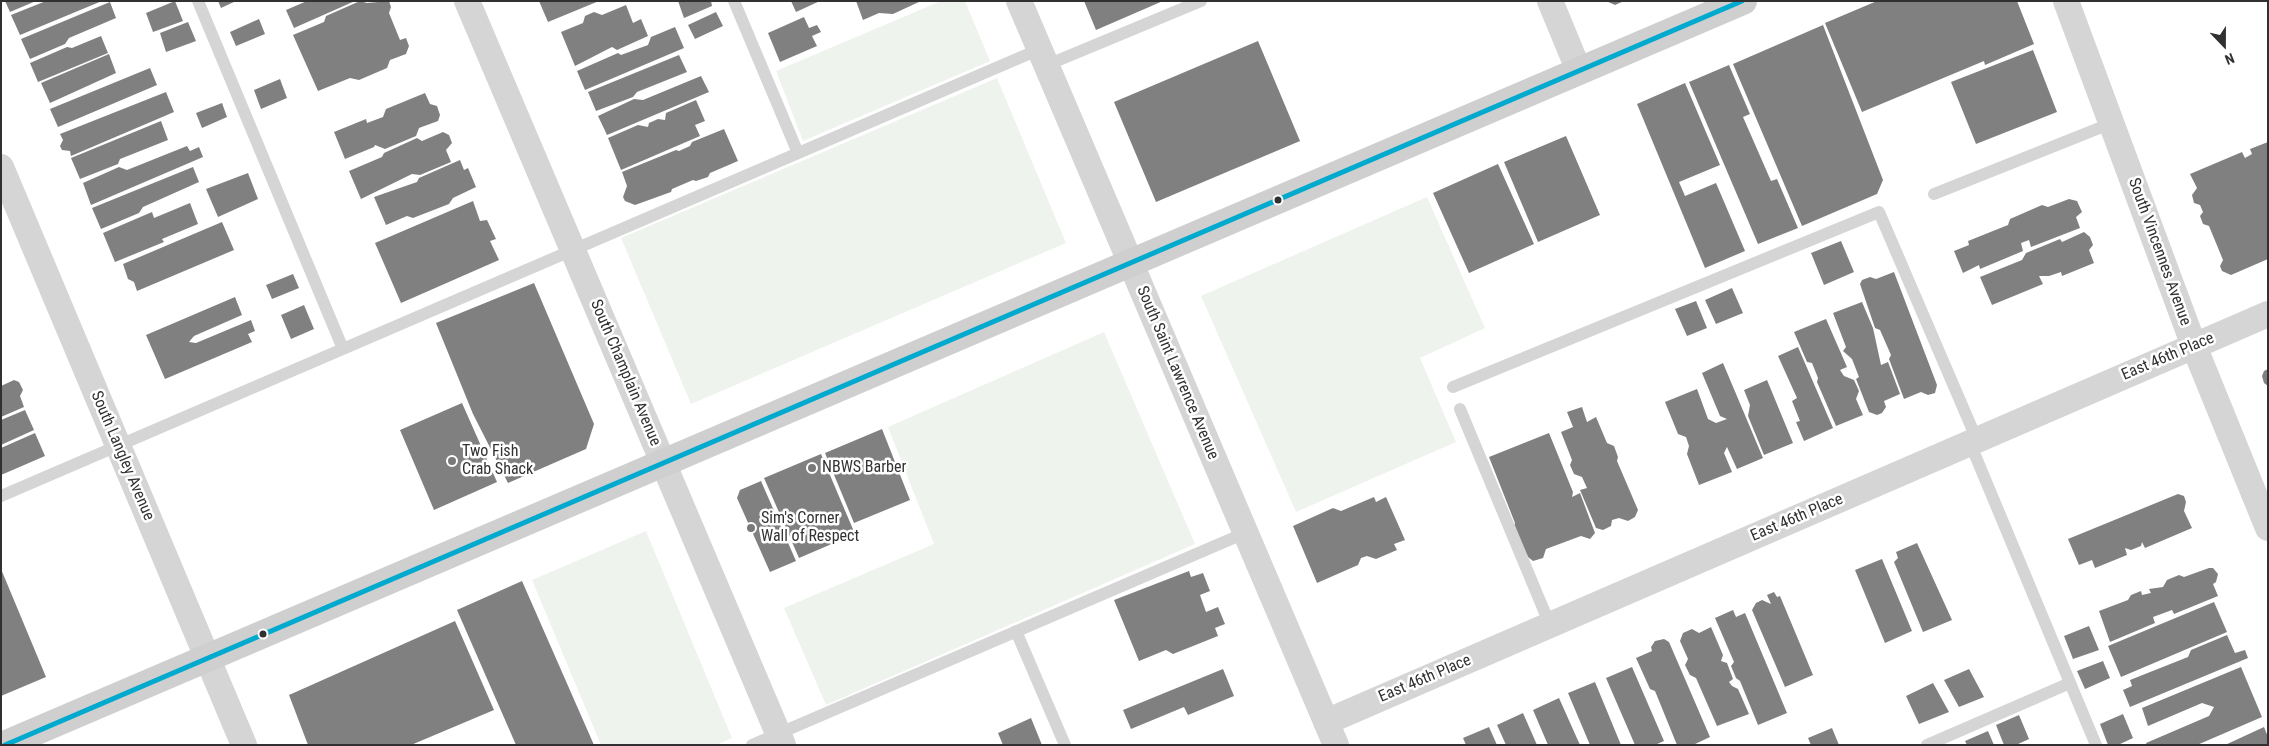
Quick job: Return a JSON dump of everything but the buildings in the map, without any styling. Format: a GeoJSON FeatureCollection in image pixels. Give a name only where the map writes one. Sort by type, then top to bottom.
{"type":"FeatureCollection","features":[{"type":"Feature","properties":{"kind":"main road"},"geometry":{"type":"LineString","coordinates":[[4,745],[1743,1]]}},
{"type":"Feature","properties":{"kind":"street","name":"South Champlain Avenue"},"geometry":{"type":"LineString","coordinates":[[468,1],[781,739]]}},
{"type":"Feature","properties":{"kind":"street","name":"South Saint Lawrence Avenue"},"geometry":{"type":"LineString","coordinates":[[1019,1],[1331,733]]}},
{"type":"Feature","properties":{"kind":"street"},"geometry":{"type":"LineString","coordinates":[[1550,1],[1579,71]]}},
{"type":"Feature","properties":{"kind":"street","name":"South Vincennes Avenue"},"geometry":{"type":"LineString","coordinates":[[2066,1],[2194,346],[2268,528]]}},
{"type":"Feature","properties":{"kind":"street","name":"South Langley Avenue"},"geometry":{"type":"LineString","coordinates":[[1,167],[244,745]]}},
{"type":"Feature","properties":{"kind":"street","name":"East 46th Place"},"geometry":{"type":"LineString","coordinates":[[1331,733],[1550,625],[2268,314]]}},
{"type":"Feature","properties":{"kind":"lane"},"geometry":{"type":"LineString","coordinates":[[198,1],[343,349]]}},
{"type":"Feature","properties":{"kind":"lane"},"geometry":{"type":"LineString","coordinates":[[734,1],[798,153]]}},
{"type":"Feature","properties":{"kind":"lane"},"geometry":{"type":"LineString","coordinates":[[1,496],[798,153],[1043,57],[1201,1]]}},
{"type":"Feature","properties":{"kind":"lane"},"geometry":{"type":"LineString","coordinates":[[1934,194],[2112,123]]}},
{"type":"Feature","properties":{"kind":"lane"},"geometry":{"type":"LineString","coordinates":[[1454,387],[1879,212],[2096,745]]}},
{"type":"Feature","properties":{"kind":"lane"},"geometry":{"type":"LineString","coordinates":[[1460,409],[1550,625]]}},
{"type":"Feature","properties":{"kind":"lane"},"geometry":{"type":"LineString","coordinates":[[752,745],[781,739],[1016,631],[1246,533]]}},
{"type":"Feature","properties":{"kind":"lane"},"geometry":{"type":"LineString","coordinates":[[1016,631],[1065,745]]}},
{"type":"Feature","properties":{"kind":"lane"},"geometry":{"type":"LineString","coordinates":[[1927,745],[2070,683]]}},
{"type":"Feature","properties":{"kind":"shaded area"},"geometry":{"type":"Polygon","coordinates":[[[941,1],[965,1],[990,61],[803,141],[776,71],[941,1]]]}},
{"type":"Feature","properties":{"kind":"shaded area"},"geometry":{"type":"Polygon","coordinates":[[[997,78],[1066,243],[691,404],[621,238],[997,78]]]}},
{"type":"Feature","properties":{"kind":"shaded area"},"geometry":{"type":"Polygon","coordinates":[[[1427,197],[1485,328],[1420,358],[1456,442],[1296,512],[1201,296],[1427,197]]]}},
{"type":"Feature","properties":{"kind":"shaded area"},"geometry":{"type":"Polygon","coordinates":[[[1104,332],[1195,544],[826,705],[784,608],[934,544],[888,427],[1104,332]]]}},
{"type":"Feature","properties":{"kind":"shaded area"},"geometry":{"type":"Polygon","coordinates":[[[646,531],[732,738],[716,745],[601,745],[532,580],[646,531]]]}},
{"type":"Feature","properties":{"kind":"transit line"},"geometry":{"type":"LineString","coordinates":[[5,745],[1742,1]]}},
{"type":"Feature","properties":{"kind":"place","name":"Two Fish Crab Shack"},"geometry":{"type":"Point","coordinates":[452,461]}},
{"type":"Feature","properties":{"kind":"place","name":"NBWS Barber"},"geometry":{"type":"Point","coordinates":[812,468]}},
{"type":"Feature","properties":{"kind":"place","name":"Sim's Corner Wall of Respect"},"geometry":{"type":"Point","coordinates":[751,528]}}]}
